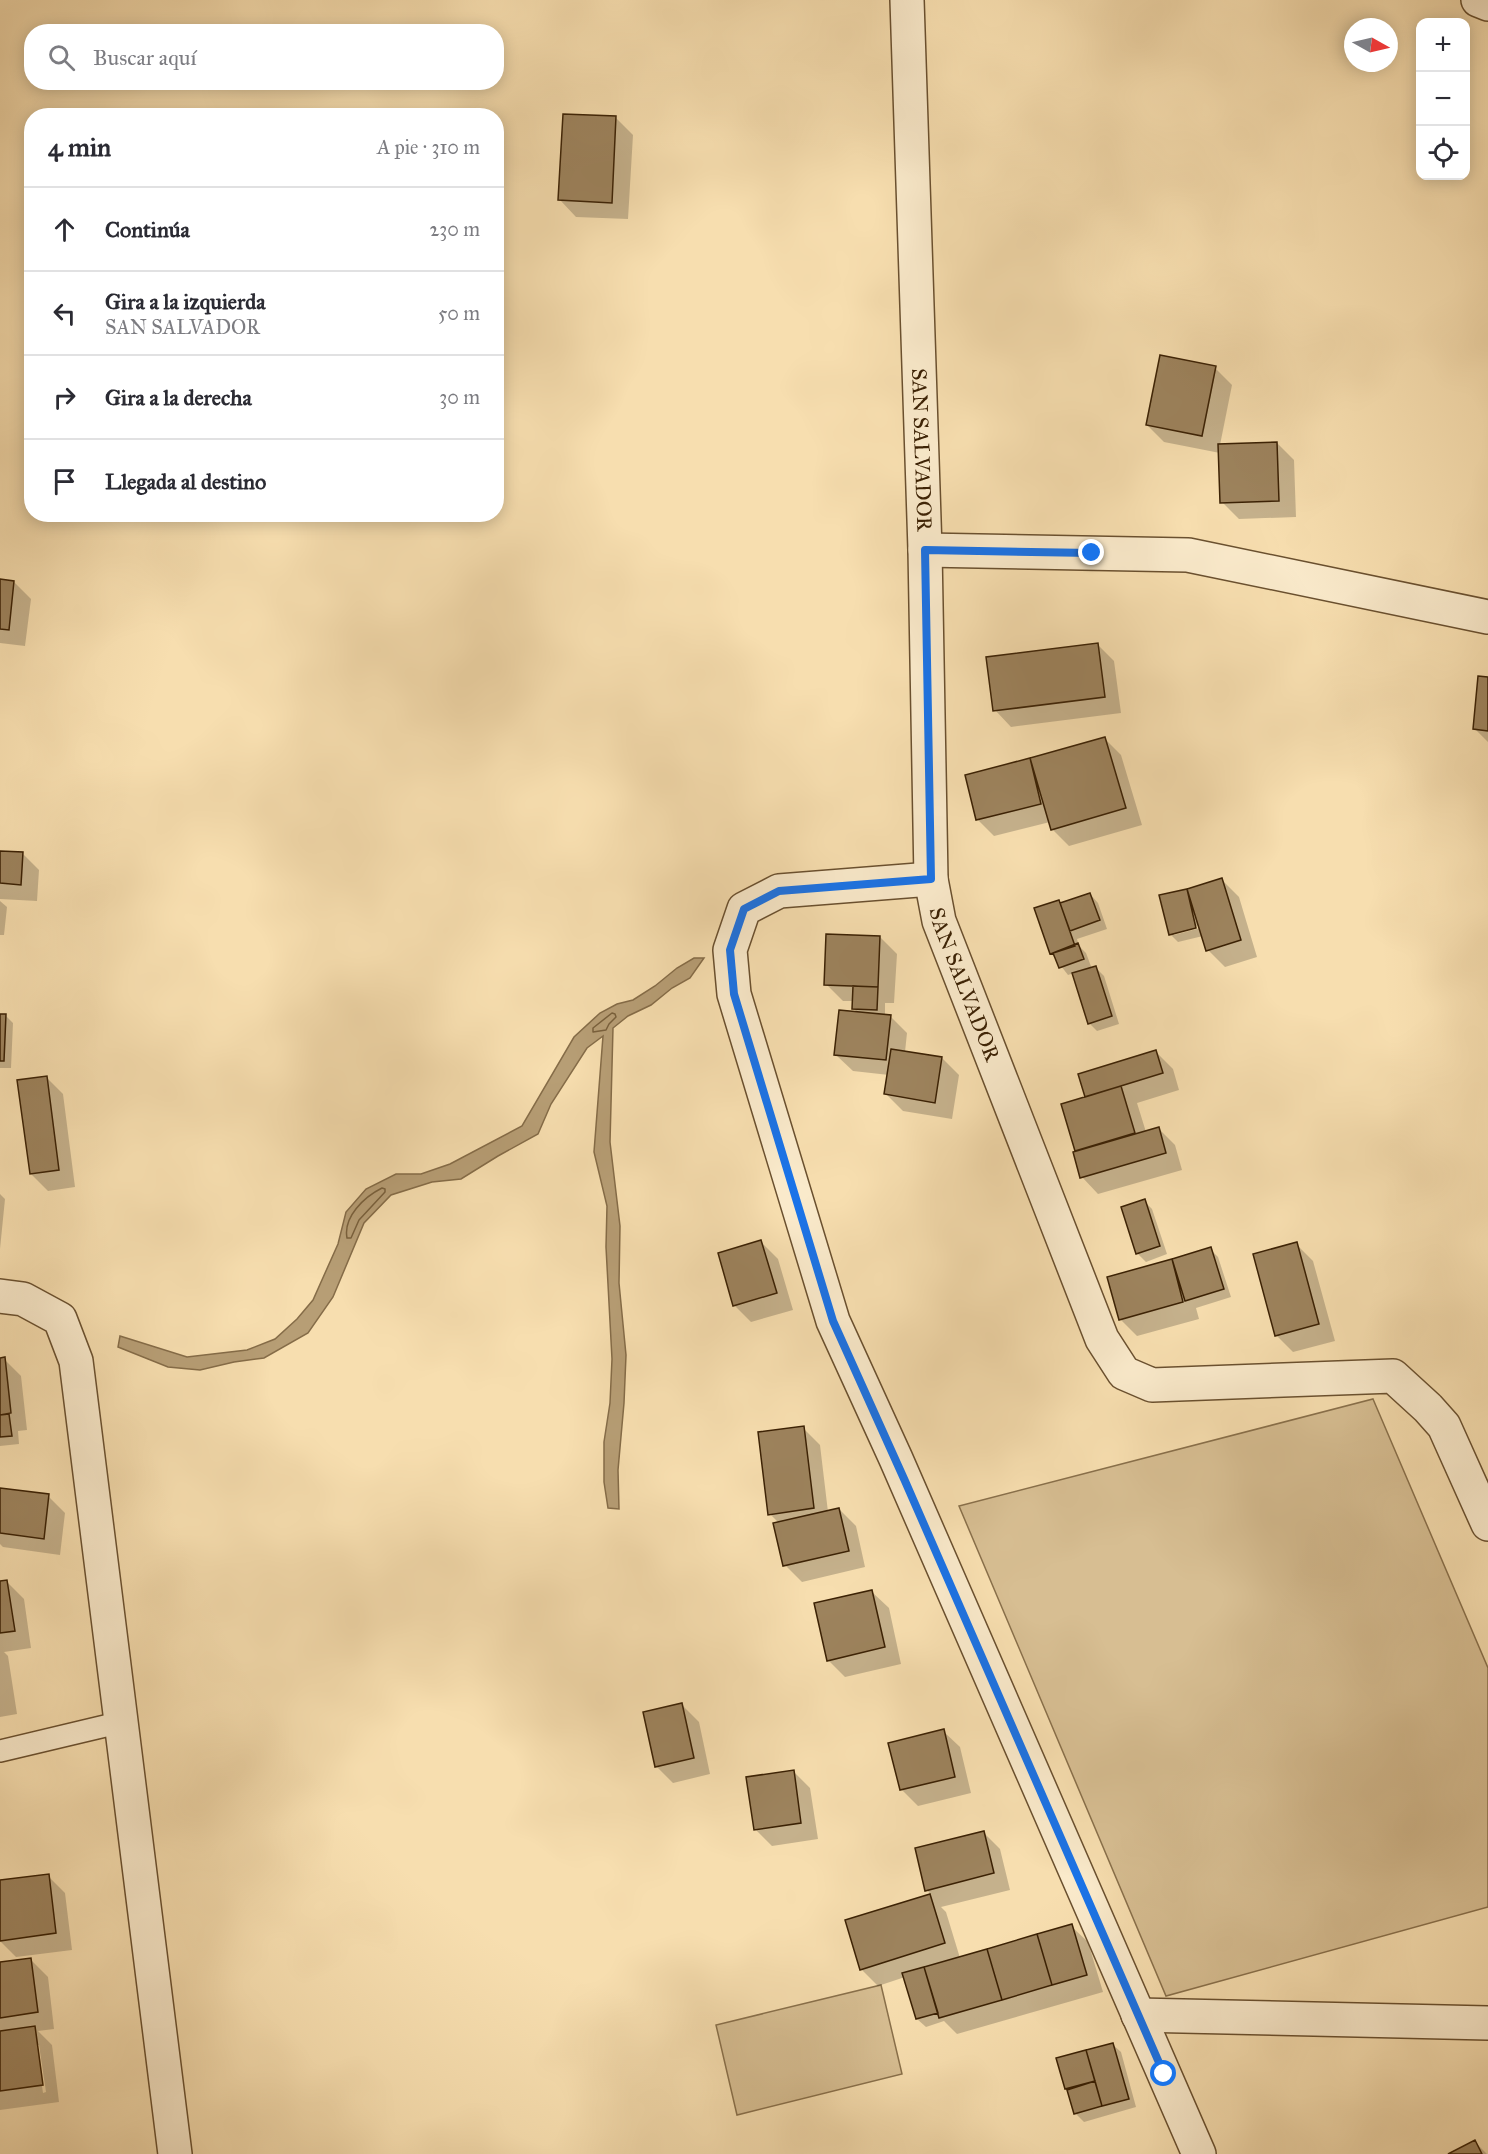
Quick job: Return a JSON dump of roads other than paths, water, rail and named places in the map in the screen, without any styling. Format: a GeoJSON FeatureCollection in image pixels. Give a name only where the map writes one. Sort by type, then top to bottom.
{"type":"FeatureCollection","features":[{"type":"Feature","properties":{"kind":"street","name":"SAN SALVADOR"},"geometry":{"type":"LineString","coordinates":[[907,0],[925,550],[931,879],[939,921],[1102,1339],[1124,1373],[1152,1385],[1393,1376],[1444,1426],[1488,1524]]}},
{"type":"Feature","properties":{"kind":"street"},"geometry":{"type":"LineString","coordinates":[[1478,0],[1488,4]]}},
{"type":"Feature","properties":{"kind":"street"},"geometry":{"type":"LineString","coordinates":[[925,550],[1188,555],[1488,617]]}},
{"type":"Feature","properties":{"kind":"street"},"geometry":{"type":"LineString","coordinates":[[931,879],[779,891],[744,909],[730,950],[734,994],[833,1321],[1199,2154]]}},
{"type":"Feature","properties":{"kind":"street"},"geometry":{"type":"LineString","coordinates":[[0,1296],[22,1299],[60,1319],[76,1361],[175,2154]]}},
{"type":"Feature","properties":{"kind":"street"},"geometry":{"type":"LineString","coordinates":[[1138,2015],[1488,2023]]}},
{"type":"Feature","properties":{"kind":"lane"},"geometry":{"type":"LineString","coordinates":[[0,1751],[122,1722]]}},
{"type":"Feature","properties":{"kind":"water"},"geometry":{"type":"Polygon","coordinates":[[[694,958],[704,958],[690,978],[672,988],[651,1005],[628,1016],[613,1028],[610,1142],[620,1226],[619,1283],[626,1355],[618,1470],[619,1509],[608,1508],[604,1482],[604,1442],[610,1403],[612,1359],[606,1247],[607,1206],[594,1152],[603,1036],[587,1048],[551,1104],[538,1134],[461,1179],[432,1182],[391,1195],[364,1223],[333,1297],[308,1333],[264,1358],[200,1370],[168,1367],[118,1347],[120,1336],[187,1357],[247,1350],[275,1339],[313,1300],[338,1244],[346,1212],[366,1189],[396,1174],[421,1174],[450,1164],[522,1126],[574,1037],[600,1013],[617,1004],[633,1000],[694,958]]]}}]}
